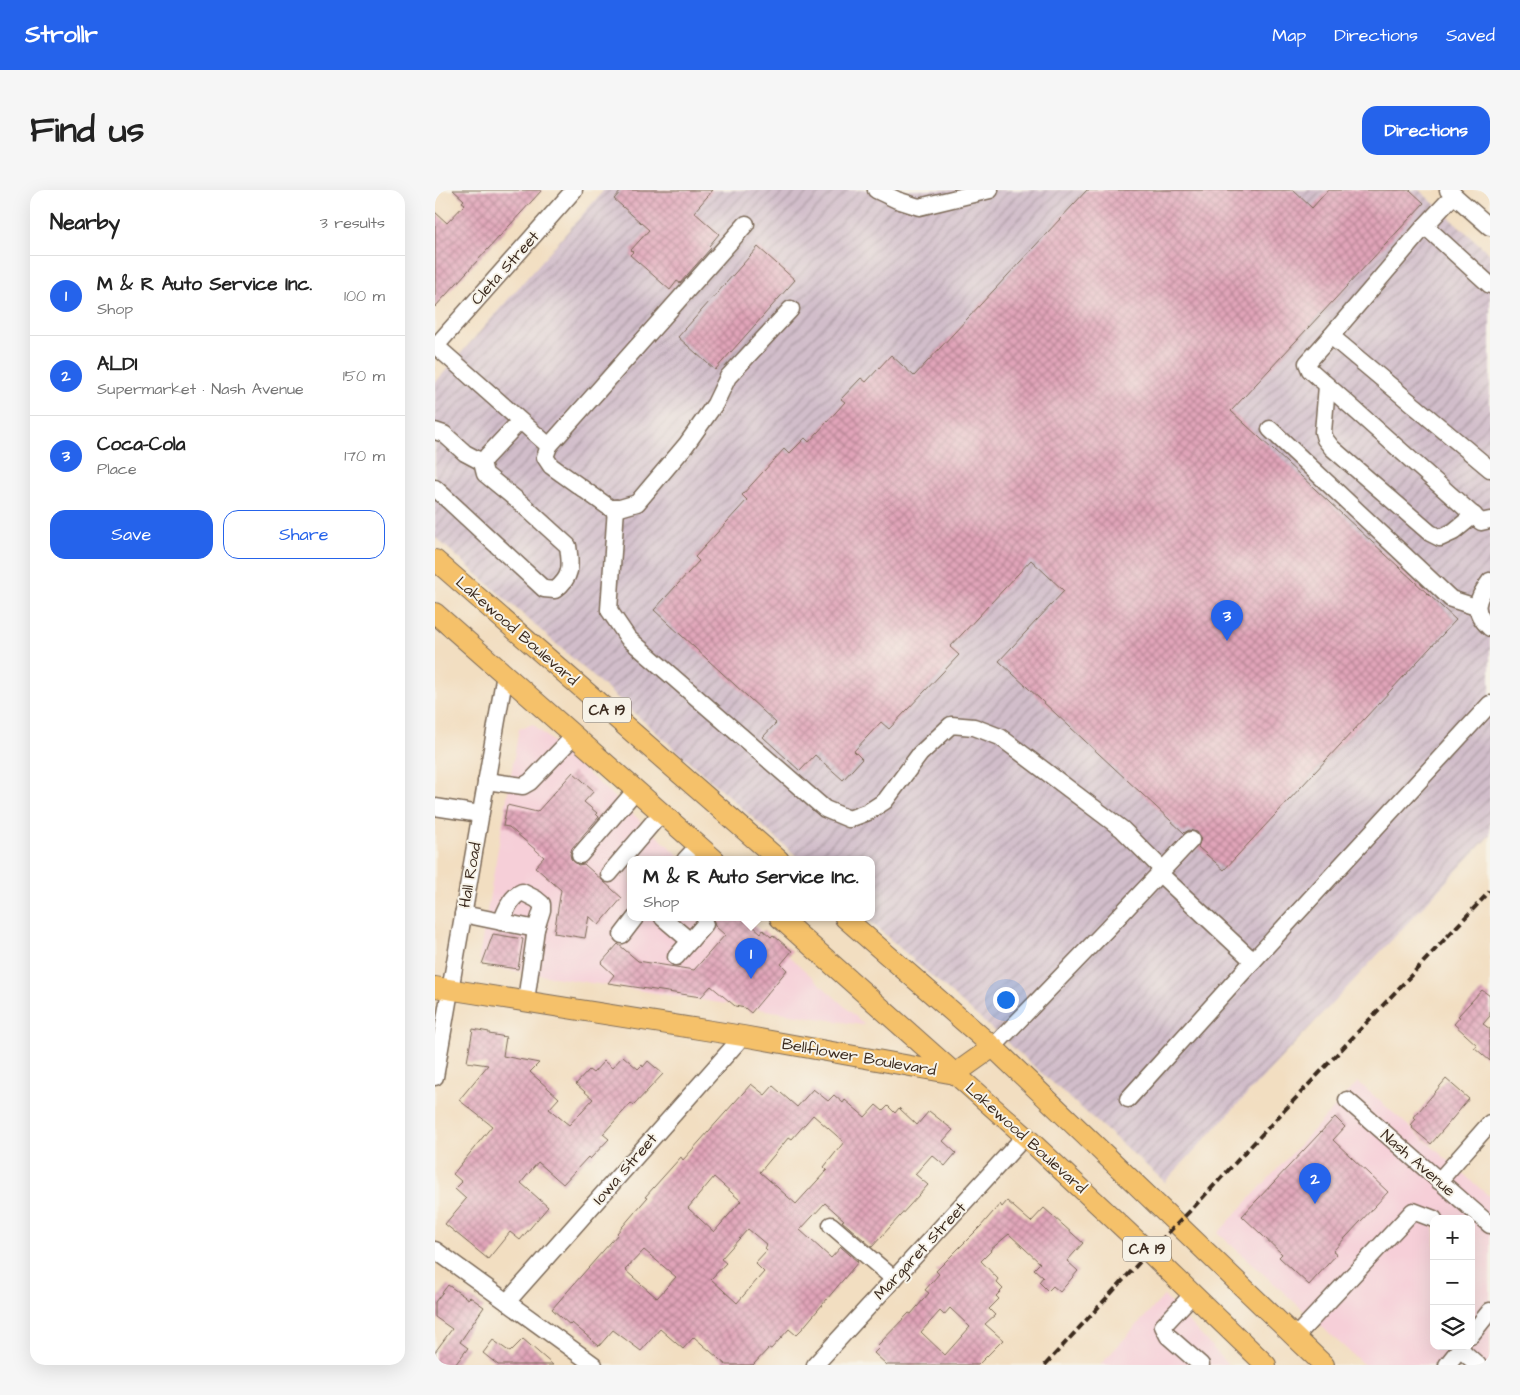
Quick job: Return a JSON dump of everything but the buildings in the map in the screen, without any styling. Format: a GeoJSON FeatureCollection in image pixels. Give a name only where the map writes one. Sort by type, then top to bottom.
{"type":"FeatureCollection","features":[{"type":"Feature","properties":{"kind":"main road","name":"Lakewood Boulevard"},"geometry":{"type":"LineString","coordinates":[[435,560],[774,856]]}},
{"type":"Feature","properties":{"kind":"main road"},"geometry":{"type":"LineString","coordinates":[[435,613],[711,856]]}},
{"type":"Feature","properties":{"kind":"main road","name":"Lakewood Boulevard"},"geometry":{"type":"LineString","coordinates":[[783,921],[1025,1136],[1266,1365]]}},
{"type":"Feature","properties":{"kind":"main road","name":"CA 19"},"geometry":{"type":"LineString","coordinates":[[848,921],[993,1047],[1325,1365]]}},
{"type":"Feature","properties":{"kind":"main road","name":"Bellflower Boulevard"},"geometry":{"type":"LineString","coordinates":[[443,988],[743,1036],[955,1074],[993,1047]]}},
{"type":"Feature","properties":{"kind":"street"},"geometry":{"type":"LineString","coordinates":[[876,190],[897,200],[919,207],[991,190]]}},
{"type":"Feature","properties":{"kind":"street","name":"Cleta Street"},"geometry":{"type":"LineString","coordinates":[[437,340],[571,191]]}},
{"type":"Feature","properties":{"kind":"street"},"geometry":{"type":"LineString","coordinates":[[1490,227],[1451,193],[1307,363],[1310,370],[1327,386],[1474,516],[1481,522],[1490,520]]}},
{"type":"Feature","properties":{"kind":"street"},"geometry":{"type":"LineString","coordinates":[[746,224],[549,446],[545,457],[551,466],[610,508],[620,508],[637,503],[686,445],[715,404],[728,378],[791,309]]}},
{"type":"Feature","properties":{"kind":"street"},"geometry":{"type":"LineString","coordinates":[[1425,226],[1490,285]]}},
{"type":"Feature","properties":{"kind":"street"},"geometry":{"type":"LineString","coordinates":[[1331,336],[1490,469]]}},
{"type":"Feature","properties":{"kind":"street"},"geometry":{"type":"LineString","coordinates":[[437,340],[520,421],[549,446]]}},
{"type":"Feature","properties":{"kind":"street"},"geometry":{"type":"LineString","coordinates":[[1327,386],[1323,432],[1331,448],[1430,533],[1440,538],[1453,532],[1474,516]]}},
{"type":"Feature","properties":{"kind":"street"},"geometry":{"type":"LineString","coordinates":[[482,462],[520,421]]}},
{"type":"Feature","properties":{"kind":"street"},"geometry":{"type":"LineString","coordinates":[[1270,429],[1451,599],[1476,607]]}},
{"type":"Feature","properties":{"kind":"street"},"geometry":{"type":"LineString","coordinates":[[435,431],[444,434],[465,454],[482,462]]}},
{"type":"Feature","properties":{"kind":"street"},"geometry":{"type":"LineString","coordinates":[[435,488],[544,589],[555,590],[563,584],[569,575],[568,546],[485,474],[482,462]]}},
{"type":"Feature","properties":{"kind":"street"},"geometry":{"type":"LineString","coordinates":[[616,508],[609,610],[628,638],[825,809],[849,819],[868,812],[885,801],[920,754],[951,725],[974,727],[999,737],[1122,829],[1161,872],[1253,961]]}},
{"type":"Feature","properties":{"kind":"street"},"geometry":{"type":"LineString","coordinates":[[1490,581],[1482,592],[1476,607],[1480,618],[1490,628]]}},
{"type":"Feature","properties":{"kind":"street","name":"Hall Road"},"geometry":{"type":"LineString","coordinates":[[435,1077],[443,988],[463,914],[505,674]]}},
{"type":"Feature","properties":{"kind":"street"},"geometry":{"type":"LineString","coordinates":[[1128,1100],[1253,961],[1490,704]]}},
{"type":"Feature","properties":{"kind":"street"},"geometry":{"type":"LineString","coordinates":[[486,781],[523,786],[531,782],[574,736]]}},
{"type":"Feature","properties":{"kind":"street"},"geometry":{"type":"LineString","coordinates":[[580,855],[636,790]]}},
{"type":"Feature","properties":{"kind":"street"},"geometry":{"type":"LineString","coordinates":[[435,806],[481,814]]}},
{"type":"Feature","properties":{"kind":"street"},"geometry":{"type":"LineString","coordinates":[[609,874],[662,812]]}},
{"type":"Feature","properties":{"kind":"street","name":"Bellflower Boulevard"},"geometry":{"type":"LineString","coordinates":[[993,1047],[1191,840]]}},
{"type":"Feature","properties":{"kind":"street"},"geometry":{"type":"LineString","coordinates":[[689,856],[699,845]]}},
{"type":"Feature","properties":{"kind":"street"},"geometry":{"type":"LineString","coordinates":[[501,922],[517,894],[522,892],[542,904],[536,929],[526,1001]]}},
{"type":"Feature","properties":{"kind":"street"},"geometry":{"type":"LineString","coordinates":[[463,914],[536,929]]}},
{"type":"Feature","properties":{"kind":"street"},"geometry":{"type":"LineString","coordinates":[[622,935],[633,921]]}},
{"type":"Feature","properties":{"kind":"street"},"geometry":{"type":"LineString","coordinates":[[667,921],[690,941]]}},
{"type":"Feature","properties":{"kind":"street"},"geometry":{"type":"LineString","coordinates":[[676,957],[705,924]]}},
{"type":"Feature","properties":{"kind":"street","name":"Iowa Street"},"geometry":{"type":"LineString","coordinates":[[507,1302],[743,1036]]}},
{"type":"Feature","properties":{"kind":"street","name":"Nash Avenue"},"geometry":{"type":"LineString","coordinates":[[1347,1100],[1439,1181],[1472,1215]]}},
{"type":"Feature","properties":{"kind":"street"},"geometry":{"type":"LineString","coordinates":[[1439,1181],[1490,1124]]}},
{"type":"Feature","properties":{"kind":"street","name":"Margaret Street"},"geometry":{"type":"LineString","coordinates":[[815,1365],[1025,1136]]}},
{"type":"Feature","properties":{"kind":"street"},"geometry":{"type":"LineString","coordinates":[[1295,1337],[1413,1211],[1430,1217]]}},
{"type":"Feature","properties":{"kind":"street","name":"Nash Avenue"},"geometry":{"type":"LineString","coordinates":[[1475,1217],[1490,1225]]}},
{"type":"Feature","properties":{"kind":"street"},"geometry":{"type":"LineString","coordinates":[[831,1225],[894,1279]]}},
{"type":"Feature","properties":{"kind":"street"},"geometry":{"type":"LineString","coordinates":[[435,1250],[594,1365]]}},
{"type":"Feature","properties":{"kind":"street"},"geometry":{"type":"LineString","coordinates":[[1193,1294],[1163,1326],[1168,1336],[1201,1365]]}},
{"type":"Feature","properties":{"kind":"street"},"geometry":{"type":"LineString","coordinates":[[1475,1330],[1490,1311]]}},
{"type":"Feature","properties":{"kind":"street"},"geometry":{"type":"LineString","coordinates":[[1447,1365],[1459,1350]]}},
{"type":"Feature","properties":{"kind":"street"},"geometry":{"type":"LineString","coordinates":[[1463,1350],[1478,1365]]}},
{"type":"Feature","properties":{"kind":"shaded area"},"geometry":{"type":"Polygon","coordinates":[[[604,190],[1419,190],[1490,254],[1490,835],[1165,1182],[869,921],[875,921],[875,856],[796,856],[435,537],[435,383],[604,190]]]}},
{"type":"Feature","properties":{"kind":"shaded area"},"geometry":{"type":"Polygon","coordinates":[[[533,724],[680,856],[627,856],[627,921],[750,921],[864,1024],[489,967],[482,964],[479,957],[519,729],[533,724]]]}},
{"type":"Feature","properties":{"kind":"shaded area"},"geometry":{"type":"Polygon","coordinates":[[[1358,1082],[1490,1197],[1490,1365],[1364,1365],[1218,1233],[1358,1082]]]}},
{"type":"Feature","properties":{"kind":"shaded area"},"geometry":{"type":"Polygon","coordinates":[[[1164,1296],[1229,1365],[1100,1365],[1164,1296]]]}},
{"type":"Feature","properties":{"kind":"railway"},"geometry":{"type":"LineString","coordinates":[[1045,1365],[1149,1252],[1191,1210],[1490,891]]}},
{"type":"Feature","properties":{"kind":"place","name":"Coca-Cola"},"geometry":{"type":"Point","coordinates":[1227,641]}},
{"type":"Feature","properties":{"kind":"place","name":"M & R Auto Service Inc."},"geometry":{"type":"Point","coordinates":[751,979]}},
{"type":"Feature","properties":{"kind":"place","name":"ALDI"},"geometry":{"type":"Point","coordinates":[1315,1204]}}]}
